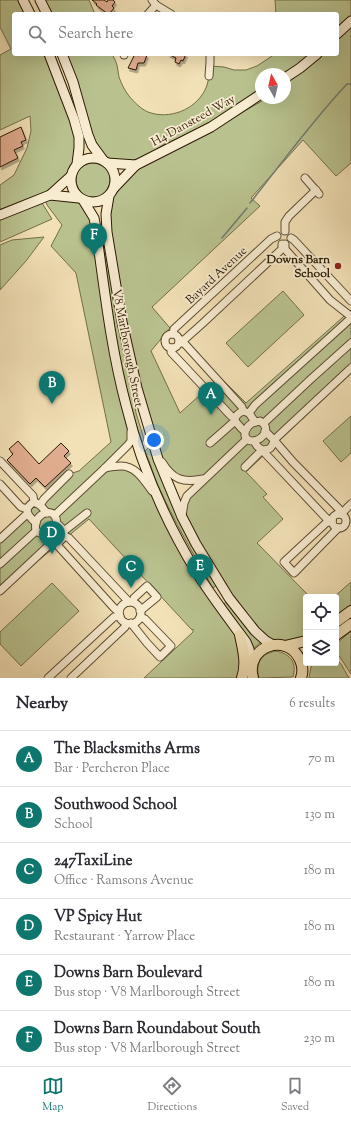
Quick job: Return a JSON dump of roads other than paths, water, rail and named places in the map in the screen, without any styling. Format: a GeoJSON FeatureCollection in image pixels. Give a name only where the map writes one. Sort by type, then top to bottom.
{"type":"FeatureCollection","features":[{"type":"Feature","properties":{"kind":"main road"},"geometry":{"type":"LineString","coordinates":[[23,0],[29,12]]}},
{"type":"Feature","properties":{"kind":"main road"},"geometry":{"type":"LineString","coordinates":[[40,0],[45,12]]}},
{"type":"Feature","properties":{"kind":"main road"},"geometry":{"type":"LineString","coordinates":[[339,32],[351,21]]}},
{"type":"Feature","properties":{"kind":"main road"},"geometry":{"type":"LineString","coordinates":[[50,56],[74,119],[79,137],[80,148],[77,164]]}},
{"type":"Feature","properties":{"kind":"main road"},"geometry":{"type":"LineString","coordinates":[[46,196],[97,202],[103,200],[111,192],[115,181],[115,174],[112,168],[92,145],[73,82],[63,56]]}},
{"type":"Feature","properties":{"kind":"main road"},"geometry":{"type":"LineString","coordinates":[[291,74],[315,56]]}},
{"type":"Feature","properties":{"kind":"main road","name":"H4 Dansteed Way"},"geometry":{"type":"LineString","coordinates":[[111,192],[138,164],[211,127],[255,98]]}},
{"type":"Feature","properties":{"kind":"main road"},"geometry":{"type":"LineString","coordinates":[[81,199],[75,193],[70,182],[72,172],[77,164],[82,160],[96,158],[105,161],[138,164]]}},
{"type":"Feature","properties":{"kind":"main road"},"geometry":{"type":"LineString","coordinates":[[0,215],[46,196],[71,176]]}},
{"type":"Feature","properties":{"kind":"main road","name":"V8 Marlborough Street"},"geometry":{"type":"LineString","coordinates":[[111,192],[106,221],[122,322],[132,371],[158,457],[170,477],[182,517],[196,544],[221,585],[229,598],[255,631],[273,645]]}},
{"type":"Feature","properties":{"kind":"main road","name":"V8 Marlborough Street"},"geometry":{"type":"LineString","coordinates":[[81,199],[94,218],[117,371],[131,424],[150,484],[177,538],[196,571],[249,649],[250,674]]}},
{"type":"Feature","properties":{"kind":"main road"},"geometry":{"type":"LineString","coordinates":[[339,620],[351,611]]}},
{"type":"Feature","properties":{"kind":"main road"},"geometry":{"type":"LineString","coordinates":[[339,633],[351,624]]}},
{"type":"Feature","properties":{"kind":"main road"},"geometry":{"type":"LineString","coordinates":[[240,635],[245,659],[244,667],[250,674]]}},
{"type":"Feature","properties":{"kind":"main road"},"geometry":{"type":"LineString","coordinates":[[250,674],[255,657],[266,647],[273,645],[285,646],[303,642]]}},
{"type":"Feature","properties":{"kind":"main road"},"geometry":{"type":"LineString","coordinates":[[285,646],[298,656],[301,663],[302,673]]}},
{"type":"Feature","properties":{"kind":"street"},"geometry":{"type":"LineString","coordinates":[[149,12],[154,3],[168,12]]}},
{"type":"Feature","properties":{"kind":"street"},"geometry":{"type":"LineString","coordinates":[[209,76],[210,56]]}},
{"type":"Feature","properties":{"kind":"street"},"geometry":{"type":"LineString","coordinates":[[285,231],[285,222],[288,216],[318,192],[306,178]]}},
{"type":"Feature","properties":{"kind":"street"},"geometry":{"type":"LineString","coordinates":[[210,443],[235,420],[238,413],[246,412],[255,405],[350,316],[330,300],[285,249],[283,244],[278,241],[277,236],[282,231],[285,231]]}},
{"type":"Feature","properties":{"kind":"street"},"geometry":{"type":"LineString","coordinates":[[285,231],[290,234],[291,238],[351,301]]}},
{"type":"Feature","properties":{"kind":"street","name":"Bayard Avenue"},"geometry":{"type":"LineString","coordinates":[[173,334],[174,329],[271,239],[277,236]]}},
{"type":"Feature","properties":{"kind":"street"},"geometry":{"type":"LineString","coordinates":[[283,244],[289,242],[291,238]]}},
{"type":"Feature","properties":{"kind":"street"},"geometry":{"type":"LineString","coordinates":[[172,348],[176,347],[179,342],[184,340],[203,324],[264,267],[282,250],[283,244]]}},
{"type":"Feature","properties":{"kind":"street"},"geometry":{"type":"LineString","coordinates":[[172,348],[167,346],[165,341],[168,336],[173,334],[178,337],[179,342]]}},
{"type":"Feature","properties":{"kind":"street"},"geometry":{"type":"LineString","coordinates":[[179,342],[184,343],[255,422]]}},
{"type":"Feature","properties":{"kind":"street"},"geometry":{"type":"LineString","coordinates":[[264,423],[351,343]]}},
{"type":"Feature","properties":{"kind":"street"},"geometry":{"type":"LineString","coordinates":[[172,348],[171,352],[245,431],[245,435],[262,450],[327,519],[332,521],[334,526],[338,528]]}},
{"type":"Feature","properties":{"kind":"street"},"geometry":{"type":"LineString","coordinates":[[245,467],[262,450],[268,450],[272,446],[274,440],[351,368]]}},
{"type":"Feature","properties":{"kind":"street"},"geometry":{"type":"LineString","coordinates":[[245,431],[251,423],[260,421],[264,423]]}},
{"type":"Feature","properties":{"kind":"street"},"geometry":{"type":"LineString","coordinates":[[264,423],[266,426],[266,431],[293,462],[338,509],[340,514],[349,519],[344,526],[338,528],[294,573],[284,562],[326,523],[332,521]]}},
{"type":"Feature","properties":{"kind":"street"},"geometry":{"type":"LineString","coordinates":[[55,514],[105,468],[131,441],[131,424]]}},
{"type":"Feature","properties":{"kind":"street"},"geometry":{"type":"LineString","coordinates":[[182,517],[184,503],[187,496],[204,479],[250,440],[260,439],[266,431]]}},
{"type":"Feature","properties":{"kind":"street"},"geometry":{"type":"LineString","coordinates":[[0,461],[32,496],[37,504],[47,513],[55,514]]}},
{"type":"Feature","properties":{"kind":"street"},"geometry":{"type":"LineString","coordinates":[[105,468],[121,466],[130,467],[150,484]]}},
{"type":"Feature","properties":{"kind":"street"},"geometry":{"type":"LineString","coordinates":[[0,539],[27,512],[29,505],[37,504],[44,499],[69,474]]}},
{"type":"Feature","properties":{"kind":"street"},"geometry":{"type":"LineString","coordinates":[[170,477],[193,481],[204,479]]}},
{"type":"Feature","properties":{"kind":"street"},"geometry":{"type":"LineString","coordinates":[[0,484],[27,512],[40,533],[50,531],[54,527],[56,523],[55,514]]}},
{"type":"Feature","properties":{"kind":"street"},"geometry":{"type":"LineString","coordinates":[[332,521],[334,515],[340,514],[351,504]]}},
{"type":"Feature","properties":{"kind":"street"},"geometry":{"type":"LineString","coordinates":[[0,564],[36,527],[38,519],[47,513]]}},
{"type":"Feature","properties":{"kind":"street"},"geometry":{"type":"LineString","coordinates":[[0,592],[54,542],[62,540],[64,534],[87,513]]}},
{"type":"Feature","properties":{"kind":"street"},"geometry":{"type":"LineString","coordinates":[[44,532],[114,608],[122,620],[129,623],[160,657],[171,646],[140,614],[137,604],[131,602],[64,534],[60,526],[56,523]]}},
{"type":"Feature","properties":{"kind":"street"},"geometry":{"type":"LineString","coordinates":[[48,678],[119,614],[122,605],[131,602],[147,586],[157,597],[140,614],[138,620],[129,623],[124,627],[71,678]]}},
{"type":"Feature","properties":{"kind":"waterway"},"geometry":{"type":"LineString","coordinates":[[250,203],[297,142],[347,84],[351,84]]}},
{"type":"Feature","properties":{"kind":"waterway"},"geometry":{"type":"LineString","coordinates":[[222,238],[247,208]]}},
{"type":"Feature","properties":{"kind":"place","name":"Downs Barn Roundabout South"},"geometry":{"type":"Point","coordinates":[94,256]}},
{"type":"Feature","properties":{"kind":"place","name":"Downs Barn School"},"geometry":{"type":"Point","coordinates":[338,266]}},
{"type":"Feature","properties":{"kind":"place","name":"Southwood School"},"geometry":{"type":"Point","coordinates":[52,404]}},
{"type":"Feature","properties":{"kind":"place","name":"The Blacksmiths Arms"},"geometry":{"type":"Point","coordinates":[211,415]}},
{"type":"Feature","properties":{"kind":"place","name":"VP Spicy Hut"},"geometry":{"type":"Point","coordinates":[52,554]}},
{"type":"Feature","properties":{"kind":"place","name":"Downs Barn Boulevard"},"geometry":{"type":"Point","coordinates":[200,587]}},
{"type":"Feature","properties":{"kind":"place","name":"247TaxiLine"},"geometry":{"type":"Point","coordinates":[131,588]}}]}
